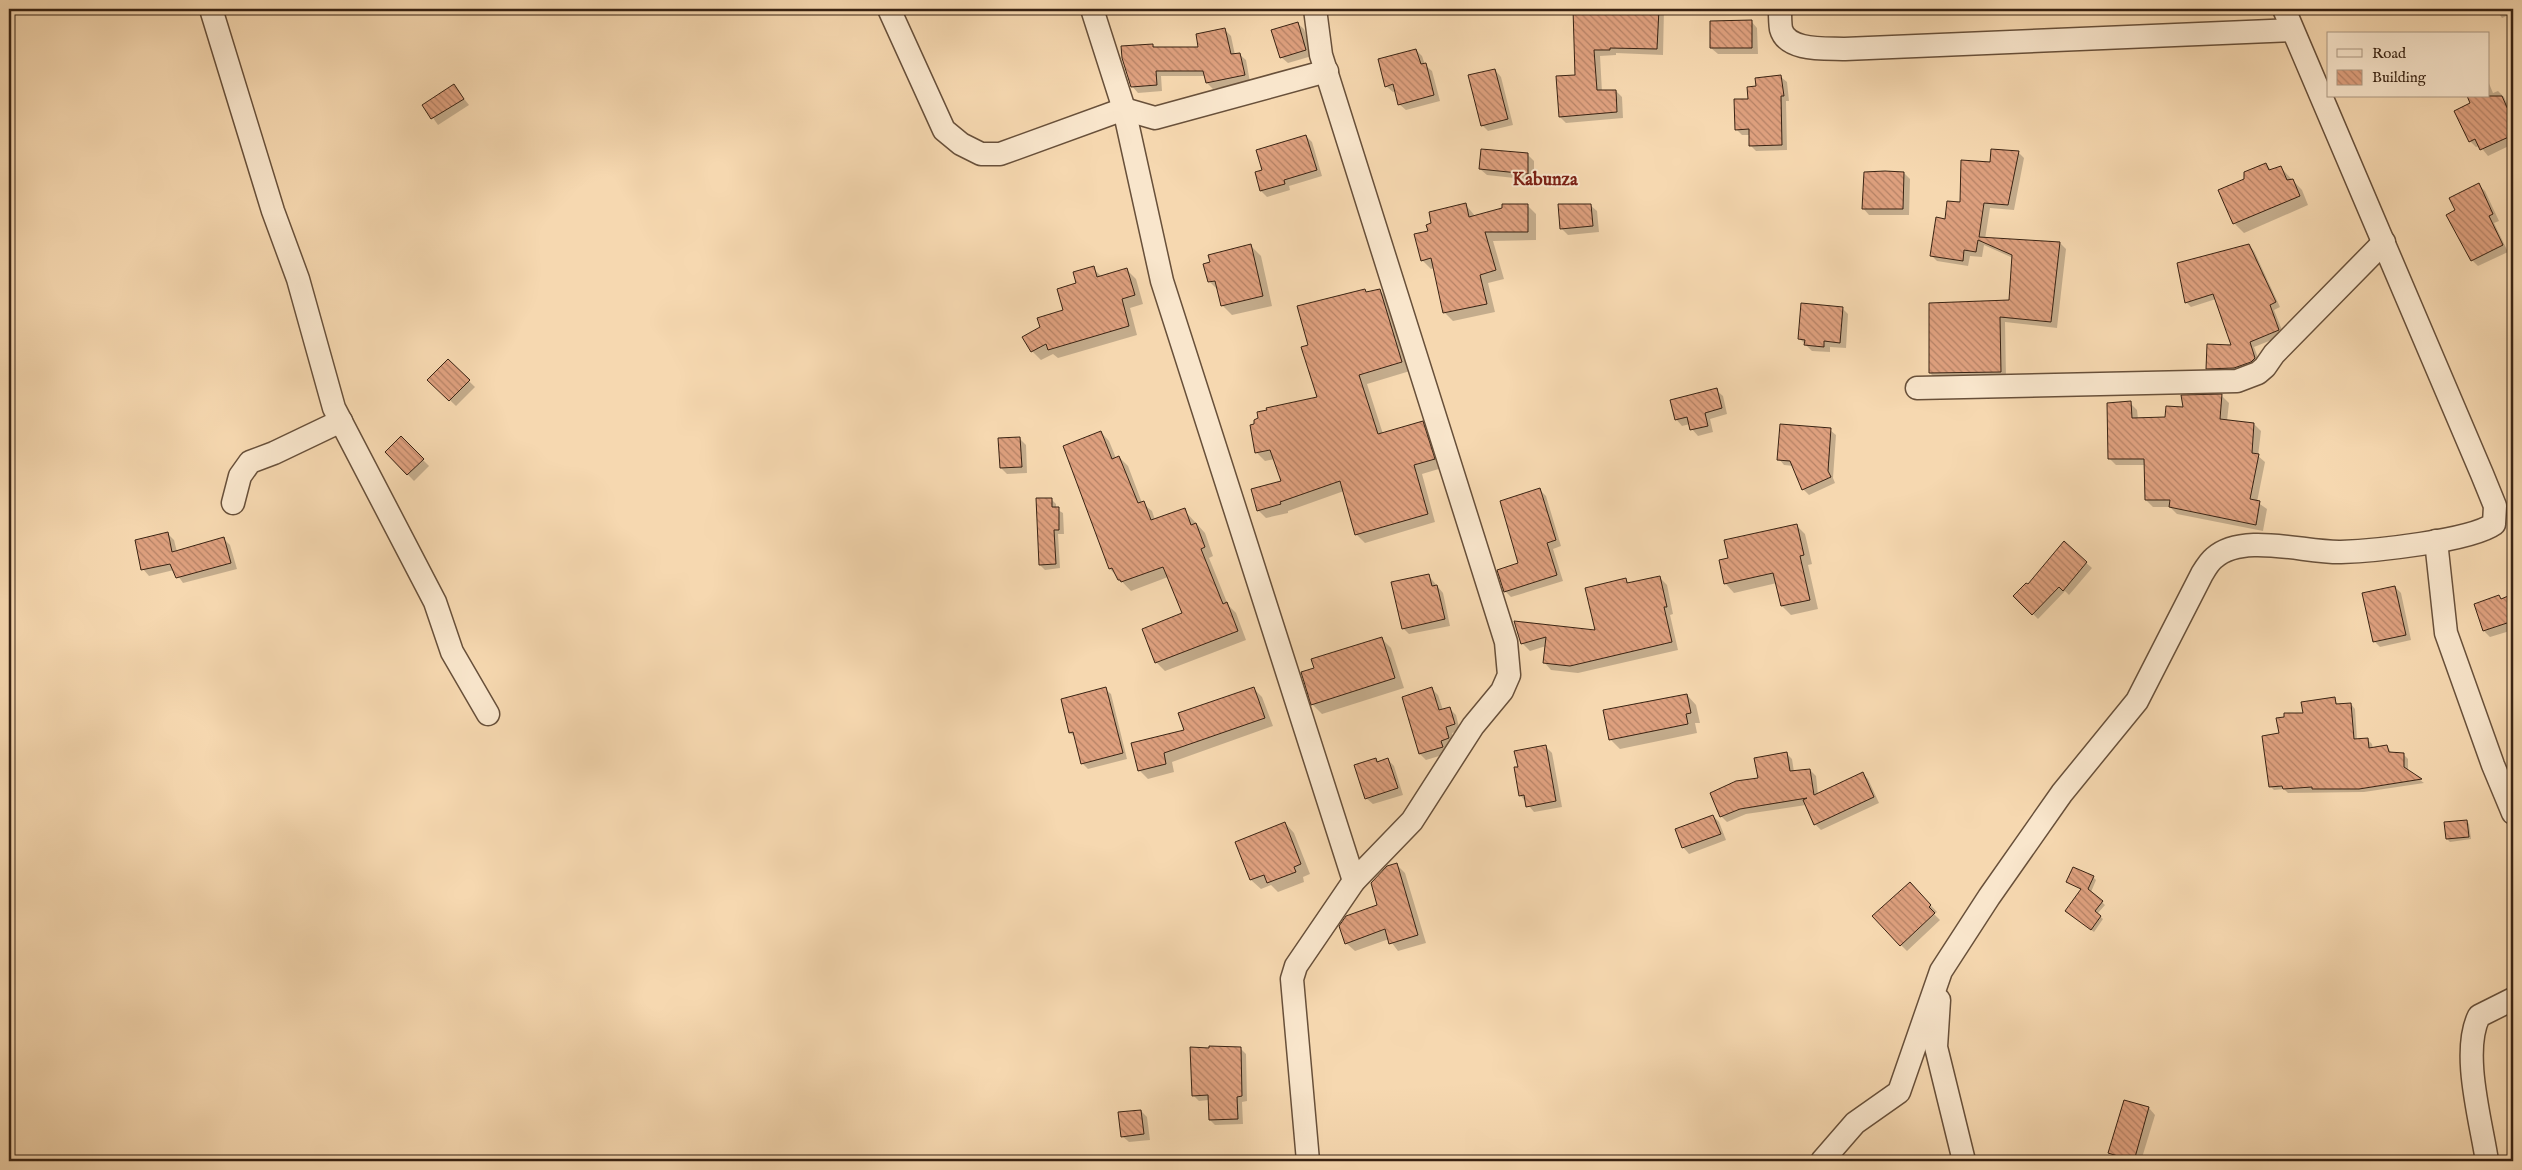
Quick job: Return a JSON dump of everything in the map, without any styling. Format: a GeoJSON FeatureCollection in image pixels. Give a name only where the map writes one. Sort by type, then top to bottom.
{"type":"FeatureCollection","features":[{"type":"Feature","properties":{"kind":"street"},"geometry":{"type":"LineString","coordinates":[[211,9],[273,211],[298,279],[334,408],[435,602],[452,652],[488,714]]}},
{"type":"Feature","properties":{"kind":"street"},"geometry":{"type":"LineString","coordinates":[[890,9],[944,130],[961,144],[981,154],[1000,154],[1124,109],[1155,118],[1327,71]]}},
{"type":"Feature","properties":{"kind":"street"},"geometry":{"type":"LineString","coordinates":[[1092,9],[1124,109],[1162,281],[1354,881]]}},
{"type":"Feature","properties":{"kind":"street"},"geometry":{"type":"LineString","coordinates":[[1308,1161],[1292,979],[1304,952],[1354,881],[1412,821],[1473,726],[1502,691],[1509,676],[1506,642],[1321,55],[1315,9]]}},
{"type":"Feature","properties":{"kind":"street"},"geometry":{"type":"LineString","coordinates":[[1780,9],[1781,30],[1788,40],[1807,47],[1845,49],[2292,30]]}},
{"type":"Feature","properties":{"kind":"street"},"geometry":{"type":"LineString","coordinates":[[1822,1161],[1855,1123],[1899,1092],[1941,971],[2062,794],[2137,702],[2202,574],[2214,558],[2230,550],[2263,545],[2342,552],[2436,542],[2490,527],[2494,524],[2504,505],[2384,242],[2284,9]]}},
{"type":"Feature","properties":{"kind":"street"},"geometry":{"type":"LineString","coordinates":[[1918,388],[2187,383],[2237,381],[2250,377],[2265,367],[2274,354],[2384,242]]}},
{"type":"Feature","properties":{"kind":"street"},"geometry":{"type":"LineString","coordinates":[[233,503],[240,476],[250,462],[274,453],[341,421]]}},
{"type":"Feature","properties":{"kind":"street"},"geometry":{"type":"LineString","coordinates":[[2436,542],[2446,634],[2493,765],[2513,813]]}},
{"type":"Feature","properties":{"kind":"street"},"geometry":{"type":"LineString","coordinates":[[1941,971],[1936,1047],[1964,1161]]}},
{"type":"Feature","properties":{"kind":"street"},"geometry":{"type":"LineString","coordinates":[[2487,1161],[2471,1060],[2472,1037],[2480,1016],[2513,999]]}},
{"type":"Feature","properties":{"kind":"building"},"geometry":{"type":"Polygon","coordinates":[[[1573,9],[1659,9],[1657,49],[1610,48],[1610,50],[1594,50],[1597,90],[1616,90],[1617,112],[1559,117],[1556,76],[1575,75],[1573,9]]]}},
{"type":"Feature","properties":{"kind":"building"},"geometry":{"type":"Polygon","coordinates":[[[1752,20],[1752,48],[1710,48],[1710,21],[1752,20]]]}},
{"type":"Feature","properties":{"kind":"building"},"geometry":{"type":"Polygon","coordinates":[[[1298,22],[1306,50],[1280,58],[1271,30],[1298,22]]]}},
{"type":"Feature","properties":{"kind":"building"},"geometry":{"type":"Polygon","coordinates":[[[1225,28],[1231,54],[1240,53],[1245,75],[1206,83],[1203,71],[1156,71],[1157,85],[1131,87],[1122,58],[1121,46],[1153,44],[1153,47],[1198,47],[1196,34],[1225,28]]]}},
{"type":"Feature","properties":{"kind":"building"},"geometry":{"type":"Polygon","coordinates":[[[1416,49],[1421,64],[1426,63],[1434,95],[1398,105],[1393,84],[1385,87],[1378,59],[1416,49]]]}},
{"type":"Feature","properties":{"kind":"building"},"geometry":{"type":"Polygon","coordinates":[[[1495,69],[1508,119],[1481,126],[1468,75],[1495,69]]]}},
{"type":"Feature","properties":{"kind":"building"},"geometry":{"type":"Polygon","coordinates":[[[1781,75],[1784,96],[1781,96],[1782,145],[1749,146],[1749,129],[1735,130],[1734,99],[1748,99],[1747,87],[1756,86],[1755,78],[1781,75]]]}},
{"type":"Feature","properties":{"kind":"building"},"geometry":{"type":"Polygon","coordinates":[[[454,84],[464,99],[431,119],[422,105],[454,84]]]}},
{"type":"Feature","properties":{"kind":"building"},"geometry":{"type":"Polygon","coordinates":[[[2502,96],[2513,121],[2513,135],[2480,150],[2475,139],[2469,142],[2454,111],[2470,103],[2468,98],[2502,96]]]}},
{"type":"Feature","properties":{"kind":"building"},"geometry":{"type":"Polygon","coordinates":[[[1306,135],[1317,170],[1284,180],[1285,184],[1260,191],[1255,172],[1262,170],[1256,150],[1306,135]]]}},
{"type":"Feature","properties":{"kind":"building"},"geometry":{"type":"Polygon","coordinates":[[[1481,149],[1528,153],[1528,174],[1479,169],[1481,149]]]}},
{"type":"Feature","properties":{"kind":"building"},"geometry":{"type":"Polygon","coordinates":[[[1991,149],[2019,151],[2008,205],[1984,203],[1979,237],[2060,242],[2051,322],[2000,317],[2001,372],[1929,373],[1929,303],[2009,300],[2012,255],[1978,240],[1976,252],[1964,250],[1963,261],[1930,256],[1936,217],[1945,219],[1947,201],[1960,202],[1961,160],[1990,162],[1991,149]]]}},
{"type":"Feature","properties":{"kind":"building"},"geometry":{"type":"Polygon","coordinates":[[[2266,163],[2269,170],[2281,166],[2287,180],[2293,179],[2300,196],[2233,224],[2218,190],[2244,179],[2244,172],[2266,163]]]}},
{"type":"Feature","properties":{"kind":"building"},"geometry":{"type":"Polygon","coordinates":[[[1864,172],[1904,172],[1903,209],[1862,209],[1864,172]]]}},
{"type":"Feature","properties":{"kind":"building"},"geometry":{"type":"Polygon","coordinates":[[[2479,183],[2493,214],[2489,216],[2503,245],[2471,261],[2446,215],[2455,210],[2449,198],[2479,183]]]}},
{"type":"Feature","properties":{"kind":"building"},"geometry":{"type":"Polygon","coordinates":[[[1466,203],[1469,217],[1502,208],[1502,204],[1528,204],[1528,232],[1485,232],[1496,270],[1480,275],[1487,304],[1443,313],[1431,258],[1421,261],[1414,234],[1428,231],[1426,225],[1431,223],[1429,212],[1466,203]]]}},
{"type":"Feature","properties":{"kind":"building"},"geometry":{"type":"Polygon","coordinates":[[[1558,204],[1591,204],[1593,226],[1560,229],[1558,204]]]}},
{"type":"Feature","properties":{"kind":"building"},"geometry":{"type":"Polygon","coordinates":[[[1251,244],[1263,296],[1221,306],[1215,281],[1208,282],[1203,264],[1210,262],[1208,255],[1251,244]]]}},
{"type":"Feature","properties":{"kind":"building"},"geometry":{"type":"Polygon","coordinates":[[[2249,244],[2276,302],[2270,305],[2279,330],[2250,342],[2255,358],[2251,362],[2234,368],[2206,369],[2207,344],[2231,345],[2213,294],[2185,303],[2177,263],[2249,244]]]}},
{"type":"Feature","properties":{"kind":"building"},"geometry":{"type":"Polygon","coordinates":[[[1094,266],[1097,277],[1127,268],[1135,295],[1122,299],[1129,326],[1048,350],[1046,344],[1031,352],[1022,337],[1040,327],[1037,318],[1063,310],[1057,289],[1076,283],[1073,272],[1094,266]]]}},
{"type":"Feature","properties":{"kind":"building"},"geometry":{"type":"Polygon","coordinates":[[[1365,289],[1366,292],[1380,289],[1402,362],[1359,375],[1378,434],[1423,421],[1435,459],[1414,465],[1428,514],[1355,535],[1340,481],[1280,502],[1281,504],[1257,511],[1251,489],[1281,481],[1270,450],[1255,453],[1250,425],[1254,424],[1254,420],[1258,418],[1257,412],[1267,410],[1266,408],[1317,397],[1301,347],[1308,345],[1297,306],[1365,289]]]}},
{"type":"Feature","properties":{"kind":"building"},"geometry":{"type":"Polygon","coordinates":[[[1801,303],[1843,307],[1840,343],[1824,341],[1824,347],[1804,345],[1805,340],[1798,339],[1801,303]]]}},
{"type":"Feature","properties":{"kind":"building"},"geometry":{"type":"Polygon","coordinates":[[[448,359],[470,380],[449,401],[427,380],[448,359]]]}},
{"type":"Feature","properties":{"kind":"building"},"geometry":{"type":"Polygon","coordinates":[[[1717,388],[1722,408],[1705,413],[1708,426],[1690,430],[1687,417],[1675,420],[1670,400],[1717,388]]]}},
{"type":"Feature","properties":{"kind":"building"},"geometry":{"type":"Polygon","coordinates":[[[2222,394],[2220,419],[2254,423],[2252,453],[2259,454],[2250,499],[2260,501],[2256,525],[2169,507],[2170,500],[2145,500],[2144,459],[2108,459],[2107,403],[2131,401],[2132,418],[2165,417],[2166,406],[2183,407],[2181,395],[2222,394]]]}},
{"type":"Feature","properties":{"kind":"building"},"geometry":{"type":"Polygon","coordinates":[[[1780,424],[1831,428],[1828,471],[1831,477],[1802,490],[1790,461],[1777,460],[1780,424]]]}},
{"type":"Feature","properties":{"kind":"building"},"geometry":{"type":"Polygon","coordinates":[[[1101,431],[1112,459],[1119,456],[1138,503],[1144,501],[1151,520],[1185,508],[1191,525],[1196,523],[1205,547],[1201,549],[1223,604],[1227,602],[1238,631],[1155,663],[1142,629],[1182,613],[1163,567],[1121,582],[1118,580],[1112,568],[1109,569],[1063,446],[1101,431]]]}},
{"type":"Feature","properties":{"kind":"building"},"geometry":{"type":"Polygon","coordinates":[[[401,436],[424,459],[407,475],[385,452],[401,436]]]}},
{"type":"Feature","properties":{"kind":"building"},"geometry":{"type":"Polygon","coordinates":[[[1020,437],[1022,467],[1000,468],[998,438],[1020,437]]]}},
{"type":"Feature","properties":{"kind":"building"},"geometry":{"type":"Polygon","coordinates":[[[1540,488],[1556,540],[1547,543],[1557,575],[1504,592],[1497,570],[1518,563],[1500,501],[1540,488]]]}},
{"type":"Feature","properties":{"kind":"building"},"geometry":{"type":"Polygon","coordinates":[[[1036,498],[1052,498],[1052,507],[1059,507],[1059,530],[1054,530],[1056,564],[1039,565],[1036,498]]]}},
{"type":"Feature","properties":{"kind":"building"},"geometry":{"type":"Polygon","coordinates":[[[1797,524],[1804,555],[1800,556],[1810,600],[1781,606],[1773,573],[1724,584],[1719,560],[1728,558],[1724,540],[1797,524]]]}},
{"type":"Feature","properties":{"kind":"building"},"geometry":{"type":"Polygon","coordinates":[[[168,532],[172,552],[224,537],[231,563],[176,578],[170,564],[141,570],[135,540],[168,532]]]}},
{"type":"Feature","properties":{"kind":"building"},"geometry":{"type":"Polygon","coordinates":[[[2064,541],[2087,562],[2063,591],[2059,587],[2032,615],[2013,596],[2026,583],[2028,584],[2064,541]]]}},
{"type":"Feature","properties":{"kind":"building"},"geometry":{"type":"Polygon","coordinates":[[[1429,574],[1432,586],[1437,585],[1445,619],[1402,629],[1391,582],[1429,574]]]}},
{"type":"Feature","properties":{"kind":"building"},"geometry":{"type":"Polygon","coordinates":[[[1660,576],[1667,607],[1664,607],[1672,642],[1570,666],[1543,663],[1546,637],[1521,644],[1514,621],[1595,630],[1585,588],[1626,578],[1627,583],[1660,576]]]}},
{"type":"Feature","properties":{"kind":"building"},"geometry":{"type":"Polygon","coordinates":[[[2395,586],[2406,635],[2373,642],[2362,593],[2395,586]]]}},
{"type":"Feature","properties":{"kind":"building"},"geometry":{"type":"Polygon","coordinates":[[[2513,594],[2513,621],[2483,631],[2474,604],[2499,595],[2501,599],[2513,594]]]}},
{"type":"Feature","properties":{"kind":"building"},"geometry":{"type":"Polygon","coordinates":[[[1382,637],[1395,678],[1311,705],[1301,672],[1314,668],[1311,659],[1382,637]]]}},
{"type":"Feature","properties":{"kind":"building"},"geometry":{"type":"Polygon","coordinates":[[[1106,687],[1123,753],[1081,764],[1073,732],[1069,733],[1061,699],[1106,687]]]}},
{"type":"Feature","properties":{"kind":"building"},"geometry":{"type":"Polygon","coordinates":[[[1254,687],[1265,718],[1164,753],[1166,764],[1138,771],[1131,743],[1184,730],[1178,713],[1254,687]]]}},
{"type":"Feature","properties":{"kind":"building"},"geometry":{"type":"Polygon","coordinates":[[[1432,687],[1439,710],[1450,707],[1455,724],[1446,727],[1449,738],[1441,741],[1443,747],[1419,754],[1402,697],[1432,687]]]}},
{"type":"Feature","properties":{"kind":"building"},"geometry":{"type":"Polygon","coordinates":[[[1687,694],[1691,713],[1686,714],[1688,724],[1609,740],[1603,710],[1687,694]]]}},
{"type":"Feature","properties":{"kind":"building"},"geometry":{"type":"Polygon","coordinates":[[[2335,697],[2336,704],[2351,703],[2354,739],[2368,738],[2369,748],[2387,745],[2389,752],[2404,753],[2404,767],[2422,779],[2359,789],[2312,789],[2312,787],[2283,789],[2282,786],[2269,787],[2262,736],[2279,733],[2276,718],[2284,717],[2284,713],[2303,713],[2301,702],[2335,697]]]}},
{"type":"Feature","properties":{"kind":"building"},"geometry":{"type":"Polygon","coordinates":[[[1546,745],[1556,801],[1526,807],[1524,795],[1519,796],[1514,767],[1518,767],[1514,751],[1546,745]]]}},
{"type":"Feature","properties":{"kind":"building"},"geometry":{"type":"Polygon","coordinates":[[[1787,752],[1790,771],[1810,769],[1814,795],[1863,772],[1874,797],[1814,825],[1803,800],[1807,798],[1740,809],[1720,817],[1710,793],[1736,781],[1758,778],[1754,758],[1787,752]]]}},
{"type":"Feature","properties":{"kind":"building"},"geometry":{"type":"Polygon","coordinates":[[[1376,758],[1377,762],[1388,758],[1398,788],[1365,799],[1354,765],[1376,758]]]}},
{"type":"Feature","properties":{"kind":"building"},"geometry":{"type":"Polygon","coordinates":[[[1713,815],[1721,834],[1682,848],[1675,829],[1713,815]]]}},
{"type":"Feature","properties":{"kind":"building"},"geometry":{"type":"Polygon","coordinates":[[[2467,820],[2469,837],[2446,839],[2444,822],[2467,820]]]}},
{"type":"Feature","properties":{"kind":"building"},"geometry":{"type":"Polygon","coordinates":[[[1285,822],[1301,864],[1294,867],[1296,872],[1267,883],[1264,875],[1250,880],[1235,842],[1285,822]]]}},
{"type":"Feature","properties":{"kind":"building"},"geometry":{"type":"Polygon","coordinates":[[[1397,863],[1418,935],[1389,944],[1385,929],[1345,944],[1339,926],[1346,916],[1377,905],[1371,883],[1387,866],[1397,863]]]}},
{"type":"Feature","properties":{"kind":"building"},"geometry":{"type":"Polygon","coordinates":[[[2073,867],[2094,876],[2088,889],[2103,901],[2095,911],[2101,916],[2091,930],[2065,911],[2081,889],[2066,882],[2073,867]]]}},
{"type":"Feature","properties":{"kind":"building"},"geometry":{"type":"Polygon","coordinates":[[[1910,882],[1931,905],[1929,907],[1935,913],[1900,946],[1872,916],[1910,882]]]}},
{"type":"Feature","properties":{"kind":"building"},"geometry":{"type":"Polygon","coordinates":[[[1209,1046],[1241,1047],[1242,1096],[1237,1097],[1238,1119],[1209,1120],[1208,1095],[1192,1096],[1190,1047],[1209,1048],[1209,1046]]]}},
{"type":"Feature","properties":{"kind":"building"},"geometry":{"type":"Polygon","coordinates":[[[2124,1100],[2149,1107],[2134,1161],[2108,1153],[2124,1100]]]}},
{"type":"Feature","properties":{"kind":"building"},"geometry":{"type":"Polygon","coordinates":[[[1141,1110],[1144,1134],[1121,1137],[1118,1112],[1141,1110]]]}},
{"type":"Feature","properties":{"kind":"district","name":"Kabunza"},"geometry":{"type":"Point","coordinates":[1545,179]}}]}
